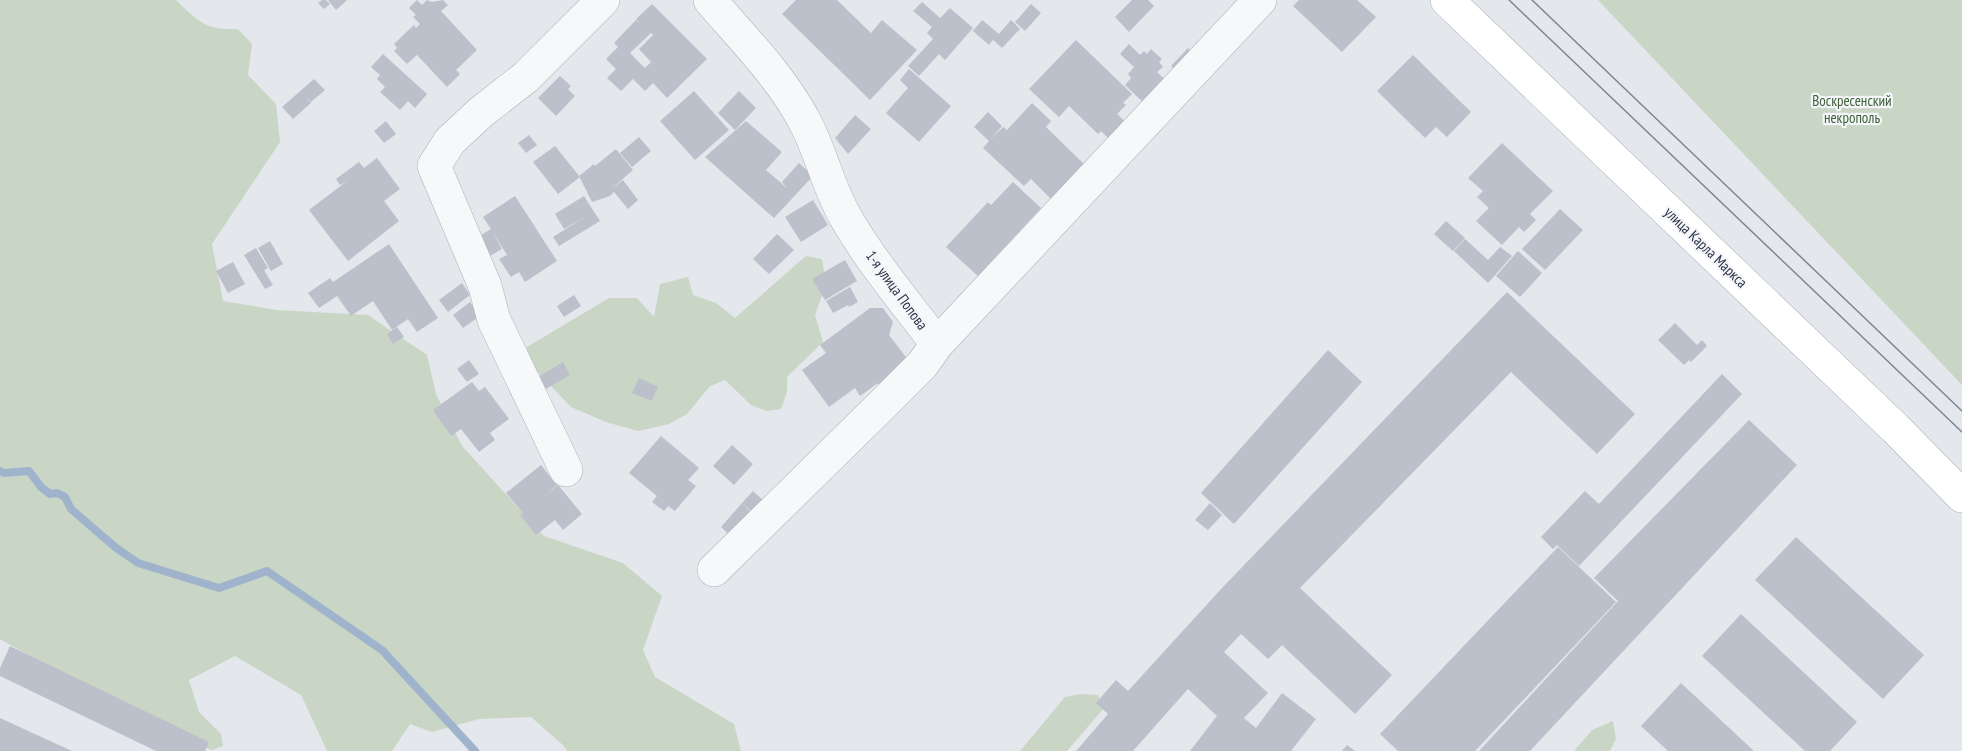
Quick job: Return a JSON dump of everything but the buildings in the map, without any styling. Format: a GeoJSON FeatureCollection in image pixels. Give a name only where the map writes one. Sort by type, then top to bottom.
{"type":"FeatureCollection","features":[{"type":"Feature","properties":{"kind":"main road","name":"улица Карла Маркса"},"geometry":{"type":"LineString","coordinates":[[1447,0],[1879,412],[1962,496]]}},
{"type":"Feature","properties":{"kind":"street"},"geometry":{"type":"LineString","coordinates":[[566,470],[494,320],[485,286],[434,166],[450,141],[480,113],[526,77],[603,0]]}},
{"type":"Feature","properties":{"kind":"street","name":"1-я улица Попова"},"geometry":{"type":"LineString","coordinates":[[710,0],[780,81],[807,127],[828,182],[846,219],[937,344],[922,365],[714,570]]}},
{"type":"Feature","properties":{"kind":"street"},"geometry":{"type":"LineString","coordinates":[[937,344],[1260,0]]}},
{"type":"Feature","properties":{"kind":"green space"},"geometry":{"type":"Polygon","coordinates":[[[0,0],[176,0],[203,23],[218,28],[238,29],[252,44],[248,75],[276,104],[280,142],[212,244],[223,301],[276,310],[368,315],[427,355],[436,394],[462,446],[544,536],[623,563],[662,596],[643,650],[655,677],[734,724],[741,751],[567,751],[531,717],[479,719],[432,732],[410,724],[392,751],[327,751],[301,695],[235,656],[189,680],[199,712],[221,734],[223,746],[212,750],[175,737],[0,639],[0,0]]]}},
{"type":"Feature","properties":{"kind":"green space","name":"Воскресенский некрополь"},"geometry":{"type":"Polygon","coordinates":[[[1598,0],[1962,0],[1962,385],[1598,0]]]}},
{"type":"Feature","properties":{"kind":"green space"},"geometry":{"type":"Polygon","coordinates":[[[806,256],[822,259],[826,284],[815,315],[823,342],[787,377],[787,392],[781,409],[767,411],[751,405],[725,380],[710,386],[687,414],[669,424],[638,431],[606,422],[571,407],[527,361],[527,347],[609,298],[637,298],[654,317],[660,284],[688,277],[693,295],[716,303],[735,318],[806,256]]]}},
{"type":"Feature","properties":{"kind":"green space"},"geometry":{"type":"Polygon","coordinates":[[[1081,694],[1098,695],[1104,708],[1067,751],[1020,751],[1065,697],[1081,694]]]}},
{"type":"Feature","properties":{"kind":"green space"},"geometry":{"type":"Polygon","coordinates":[[[1613,721],[1616,739],[1610,751],[1574,751],[1592,730],[1613,721]]]}},
{"type":"Feature","properties":{"kind":"waterway"},"geometry":{"type":"LineString","coordinates":[[0,471],[4,473],[29,471],[41,487],[50,494],[57,493],[65,497],[71,509],[115,547],[138,563],[219,588],[267,571],[382,650],[475,751]]}},
{"type":"Feature","properties":{"kind":"tram line"},"geometry":{"type":"LineString","coordinates":[[1509,0],[1962,432]]}},
{"type":"Feature","properties":{"kind":"tram line"},"geometry":{"type":"LineString","coordinates":[[1532,0],[1962,411]]}}]}
